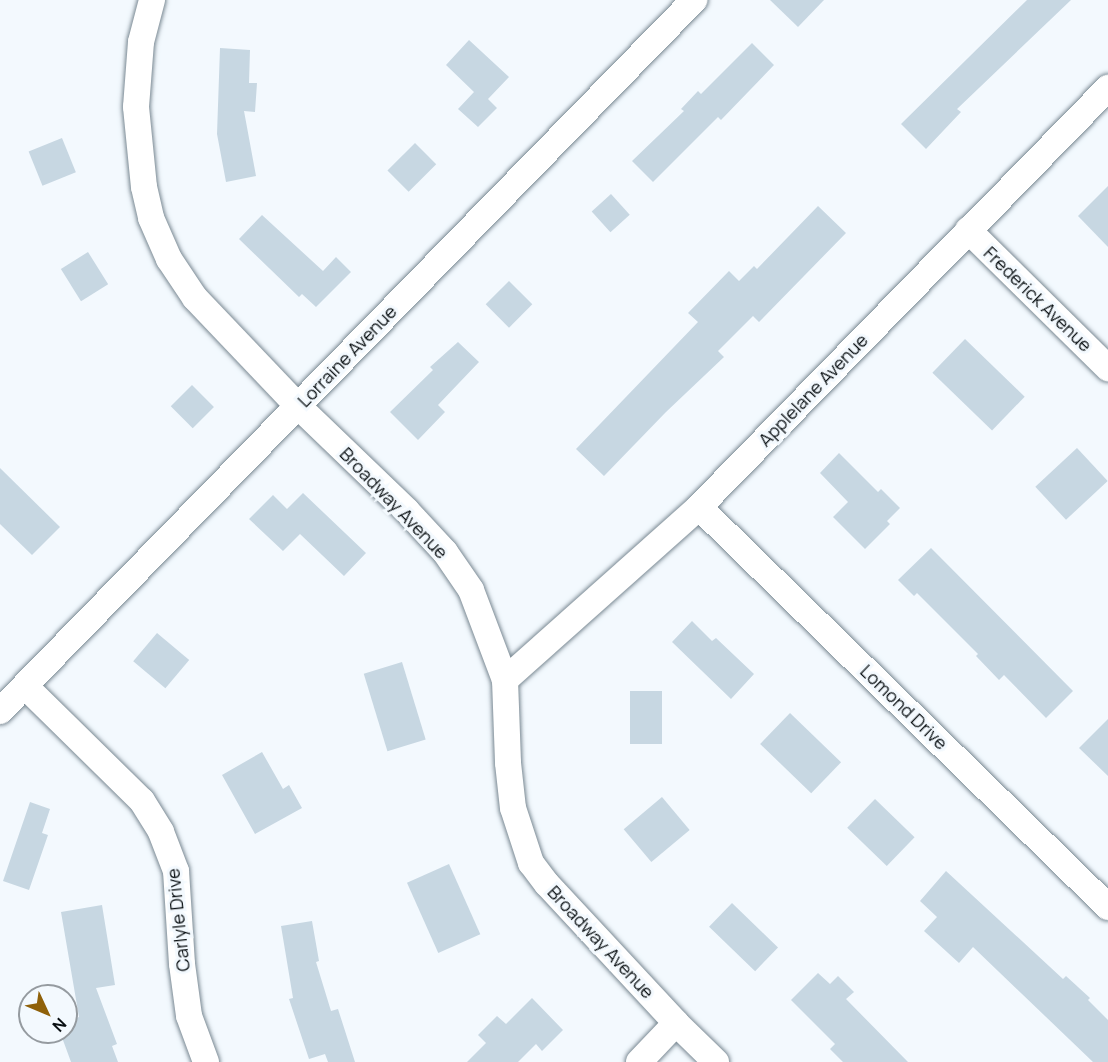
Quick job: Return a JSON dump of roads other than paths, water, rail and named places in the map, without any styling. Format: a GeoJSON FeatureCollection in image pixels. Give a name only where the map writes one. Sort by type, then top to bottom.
{"type":"FeatureCollection","features":[{"type":"Feature","properties":{"kind":"street","name":"Broadway Avenue"},"geometry":{"type":"LineString","coordinates":[[152,0],[141,42],[136,107],[144,187],[158,240],[195,298],[298,406],[407,511],[445,552],[471,591],[505,680],[513,808],[531,862],[547,884],[676,1023],[716,1062]]}},
{"type":"Feature","properties":{"kind":"street","name":"Lorraine Avenue"},"geometry":{"type":"LineString","coordinates":[[0,711],[694,0]]}},
{"type":"Feature","properties":{"kind":"street","name":"Applelane Avenue"},"geometry":{"type":"LineString","coordinates":[[505,680],[699,507],[1108,88]]}},
{"type":"Feature","properties":{"kind":"street","name":"Frederick Avenue"},"geometry":{"type":"LineString","coordinates":[[968,230],[1108,368]]}},
{"type":"Feature","properties":{"kind":"street","name":"Lomond Drive"},"geometry":{"type":"LineString","coordinates":[[699,507],[1108,908]]}},
{"type":"Feature","properties":{"kind":"street","name":"Carlyle Drive"},"geometry":{"type":"LineString","coordinates":[[25,686],[141,801],[161,832],[176,871],[182,964],[189,1017],[206,1062]]}},
{"type":"Feature","properties":{"kind":"street"},"geometry":{"type":"LineString","coordinates":[[639,1062],[676,1023]]}}]}
